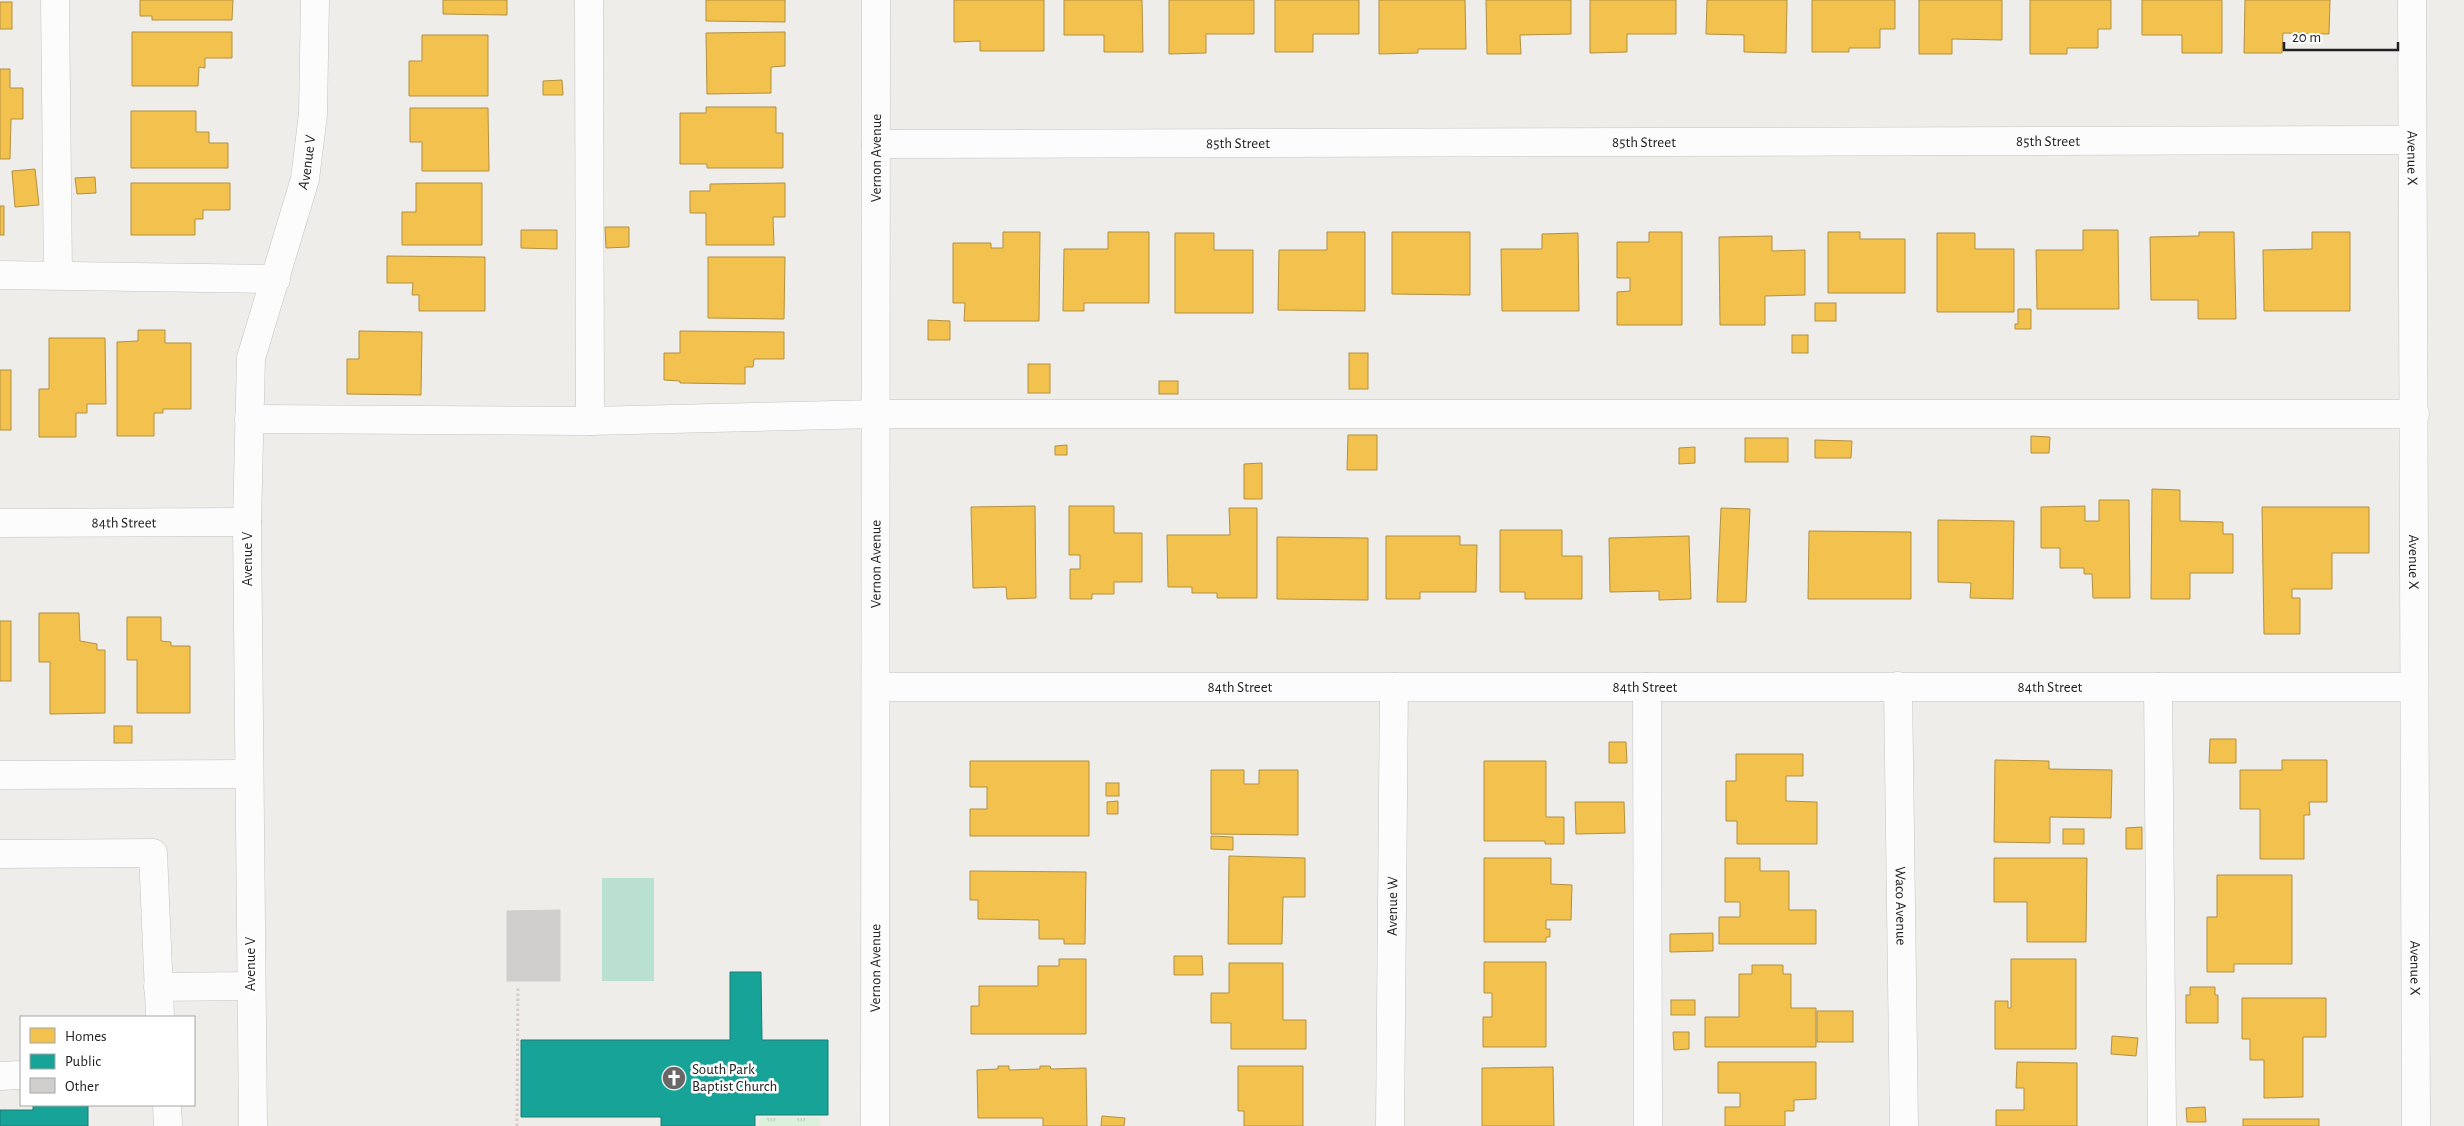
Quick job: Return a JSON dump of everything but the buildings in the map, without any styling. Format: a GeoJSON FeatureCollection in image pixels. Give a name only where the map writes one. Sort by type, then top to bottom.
{"type":"FeatureCollection","features":[{"type":"Feature","properties":{"kind":"street"},"geometry":{"type":"LineString","coordinates":[[55,0],[58,275]]}},
{"type":"Feature","properties":{"kind":"street","name":"Avenue V"},"geometry":{"type":"LineString","coordinates":[[252,1126],[246,522],[251,358],[305,179],[313,114],[315,0]]}},
{"type":"Feature","properties":{"kind":"street"},"geometry":{"type":"LineString","coordinates":[[589,0],[590,421]]}},
{"type":"Feature","properties":{"kind":"street","name":"Vernon Avenue"},"geometry":{"type":"LineString","coordinates":[[875,1126],[876,0]]}},
{"type":"Feature","properties":{"kind":"street","name":"Avenue X"},"geometry":{"type":"LineString","coordinates":[[2412,0],[2416,1126]]}},
{"type":"Feature","properties":{"kind":"street","name":"85th Street"},"geometry":{"type":"LineString","coordinates":[[876,144],[2412,140]]}},
{"type":"Feature","properties":{"kind":"street"},"geometry":{"type":"LineString","coordinates":[[0,275],[276,279]]}},
{"type":"Feature","properties":{"kind":"street"},"geometry":{"type":"LineString","coordinates":[[249,420],[590,421],[876,414],[2414,414]]}},
{"type":"Feature","properties":{"kind":"street","name":"84th Street"},"geometry":{"type":"LineString","coordinates":[[0,523],[246,522]]}},
{"type":"Feature","properties":{"kind":"street","name":"Waco Avenue"},"geometry":{"type":"LineString","coordinates":[[1898,686],[1904,1126]]}},
{"type":"Feature","properties":{"kind":"street","name":"84th Street"},"geometry":{"type":"LineString","coordinates":[[876,687],[2414,687]]}},
{"type":"Feature","properties":{"kind":"street","name":"Avenue W"},"geometry":{"type":"LineString","coordinates":[[1390,1126],[1394,687]]}},
{"type":"Feature","properties":{"kind":"street"},"geometry":{"type":"LineString","coordinates":[[1647,687],[1648,1126]]}},
{"type":"Feature","properties":{"kind":"street"},"geometry":{"type":"LineString","coordinates":[[2158,687],[2162,1126]]}},
{"type":"Feature","properties":{"kind":"street"},"geometry":{"type":"LineString","coordinates":[[0,775],[249,774]]}},
{"type":"Feature","properties":{"kind":"street"},"geometry":{"type":"LineString","coordinates":[[0,854],[153,853],[160,1016]]}},
{"type":"Feature","properties":{"kind":"street"},"geometry":{"type":"LineString","coordinates":[[158,987],[250,986]]}},
{"type":"Feature","properties":{"kind":"street"},"geometry":{"type":"LineString","coordinates":[[0,1076],[20,1075]]}},
{"type":"Feature","properties":{"kind":"street"},"geometry":{"type":"LineString","coordinates":[[167,1106],[168,1126]]}},
{"type":"Feature","properties":{"kind":"path"},"geometry":{"type":"LineString","coordinates":[[517,1126],[518,988]]}},
{"type":"Feature","properties":{"kind":"green space"},"geometry":{"type":"Polygon","coordinates":[[[602,878],[654,878],[654,981],[602,981],[602,878]]]}},
{"type":"Feature","properties":{"kind":"green space"},"geometry":{"type":"Polygon","coordinates":[[[759,1118],[820,1118],[820,1126],[759,1126],[759,1118]]]}},
{"type":"Feature","properties":{"kind":"place","name":"South Park Baptist Church"},"geometry":{"type":"Point","coordinates":[674,1078]}}]}
